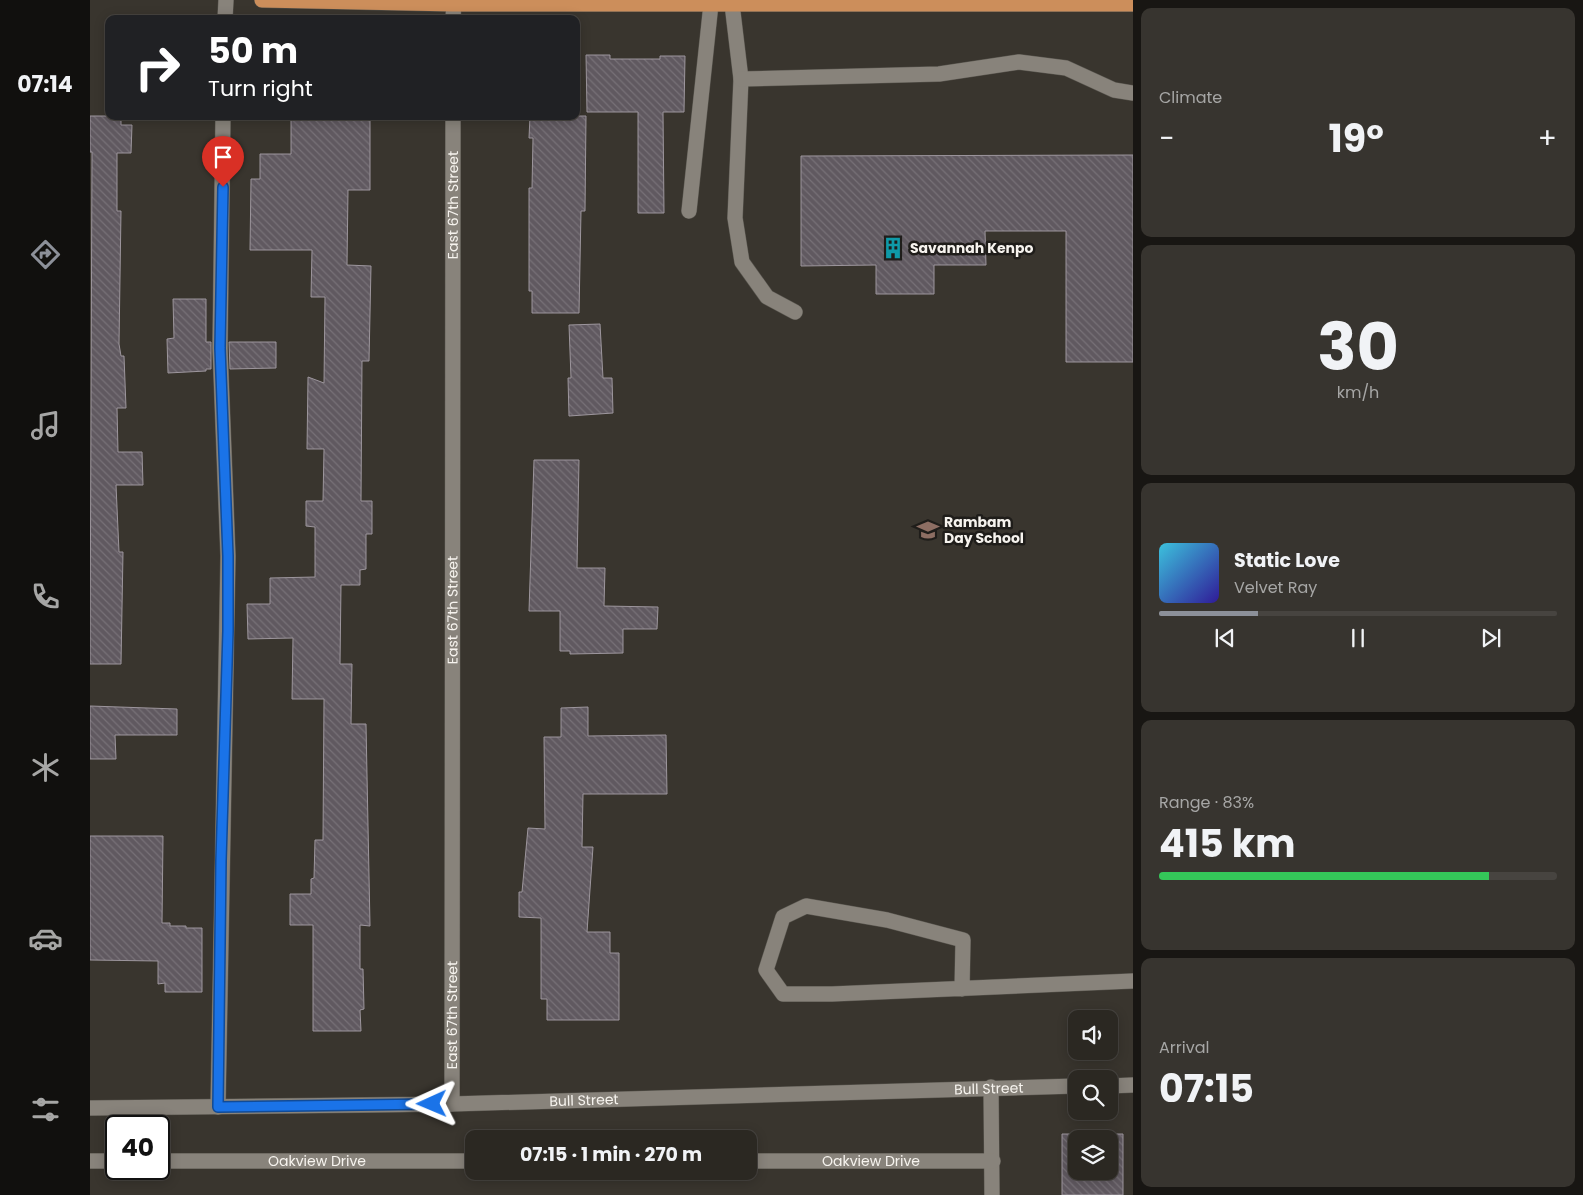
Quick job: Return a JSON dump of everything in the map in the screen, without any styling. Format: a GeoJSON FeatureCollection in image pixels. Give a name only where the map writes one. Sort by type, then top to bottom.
{"type":"FeatureCollection","features":[{"type":"Feature","properties":{"kind":"main road"},"geometry":{"type":"LineString","coordinates":[[262,0],[454,8],[711,4],[1133,4]]}},
{"type":"Feature","properties":{"kind":"street"},"geometry":{"type":"LineString","coordinates":[[226,0],[226,15]]}},
{"type":"Feature","properties":{"kind":"street"},"geometry":{"type":"LineString","coordinates":[[689,211],[711,4]]}},
{"type":"Feature","properties":{"kind":"street"},"geometry":{"type":"LineString","coordinates":[[732,4],[741,79],[735,218],[742,262],[767,297],[795,312]]}},
{"type":"Feature","properties":{"kind":"street"},"geometry":{"type":"LineString","coordinates":[[741,79],[939,74],[1019,62],[1066,68],[1114,90],[1133,93]]}},
{"type":"Feature","properties":{"kind":"street"},"geometry":{"type":"LineString","coordinates":[[218,1107],[228,584],[220,348],[223,120]]}},
{"type":"Feature","properties":{"kind":"street","name":"East 67th Street"},"geometry":{"type":"LineString","coordinates":[[452,1104],[453,120]]}},
{"type":"Feature","properties":{"kind":"street"},"geometry":{"type":"LineString","coordinates":[[962,989],[963,940],[887,920],[806,906],[783,917],[766,970],[783,994],[832,994],[962,989],[1133,981]]}},
{"type":"Feature","properties":{"kind":"street"},"geometry":{"type":"LineString","coordinates":[[1118,1086],[1133,1085]]}},
{"type":"Feature","properties":{"kind":"street","name":"Bull Street"},"geometry":{"type":"LineString","coordinates":[[90,1108],[452,1104],[1068,1086]]}},
{"type":"Feature","properties":{"kind":"street"},"geometry":{"type":"LineString","coordinates":[[991,1087],[992,1195]]}},
{"type":"Feature","properties":{"kind":"street","name":"Oakview Drive"},"geometry":{"type":"LineString","coordinates":[[170,1162],[465,1161]]}},
{"type":"Feature","properties":{"kind":"street","name":"Oakview Drive"},"geometry":{"type":"LineString","coordinates":[[757,1161],[993,1161]]}},
{"type":"Feature","properties":{"kind":"street"},"geometry":{"type":"LineString","coordinates":[[90,1162],[105,1162]]}},
{"type":"Feature","properties":{"kind":"building"},"geometry":{"type":"Polygon","coordinates":[[[586,55],[610,55],[610,59],[660,59],[660,56],[685,56],[684,112],[663,112],[664,213],[638,213],[638,112],[587,112],[586,55]]]}},
{"type":"Feature","properties":{"kind":"building"},"geometry":{"type":"Polygon","coordinates":[[[90,116],[105,116],[105,120],[121,120],[121,125],[132,125],[131,153],[117,153],[117,211],[121,211],[119,344],[121,356],[124,356],[126,408],[117,408],[118,452],[142,452],[143,485],[116,485],[119,552],[123,552],[121,664],[90,664],[92,152],[90,152],[90,116]]]}},
{"type":"Feature","properties":{"kind":"building"},"geometry":{"type":"Polygon","coordinates":[[[580,116],[586,116],[585,211],[581,211],[579,313],[532,313],[532,291],[529,291],[529,188],[532,188],[533,138],[529,138],[530,120],[580,120],[580,116]]]}},
{"type":"Feature","properties":{"kind":"building"},"geometry":{"type":"Polygon","coordinates":[[[291,120],[370,120],[370,190],[348,190],[347,265],[371,266],[369,361],[362,361],[361,501],[372,501],[372,534],[366,534],[366,569],[360,570],[360,585],[341,585],[340,664],[352,664],[351,724],[366,724],[370,926],[360,925],[360,969],[363,969],[364,1009],[360,1010],[361,1031],[313,1031],[313,925],[290,925],[290,894],[311,894],[311,879],[314,878],[315,840],[323,840],[324,699],[292,699],[293,638],[248,639],[247,604],[270,604],[270,578],[315,577],[315,527],[306,526],[306,501],[323,501],[324,449],[307,449],[308,377],[324,383],[325,297],[311,297],[312,250],[250,250],[251,179],[260,179],[260,154],[291,154],[291,120]]]}},
{"type":"Feature","properties":{"kind":"building","name":"Savannah Kenpo"},"geometry":{"type":"Polygon","coordinates":[[[1133,155],[1133,362],[1066,362],[1066,231],[985,231],[986,265],[934,265],[934,294],[876,294],[876,265],[801,266],[801,156],[1133,155]]]}},
{"type":"Feature","properties":{"kind":"building"},"geometry":{"type":"Polygon","coordinates":[[[173,299],[206,299],[206,342],[211,342],[211,369],[206,369],[206,371],[168,373],[167,339],[174,338],[173,299]]]}},
{"type":"Feature","properties":{"kind":"building"},"geometry":{"type":"Polygon","coordinates":[[[600,324],[603,378],[612,378],[613,413],[569,416],[568,378],[571,378],[569,325],[600,324]]]}},
{"type":"Feature","properties":{"kind":"building"},"geometry":{"type":"Polygon","coordinates":[[[229,342],[276,342],[276,368],[230,369],[229,342]]]}},
{"type":"Feature","properties":{"kind":"building"},"geometry":{"type":"Polygon","coordinates":[[[534,460],[579,460],[577,568],[605,568],[604,606],[658,607],[657,629],[623,629],[623,653],[570,654],[570,651],[560,651],[560,611],[529,611],[534,460]]]}},
{"type":"Feature","properties":{"kind":"building"},"geometry":{"type":"Polygon","coordinates":[[[90,706],[177,709],[177,735],[115,735],[116,759],[90,759],[90,706]]]}},
{"type":"Feature","properties":{"kind":"building"},"geometry":{"type":"Polygon","coordinates":[[[588,707],[588,736],[666,735],[667,794],[583,794],[582,847],[593,847],[587,932],[610,932],[610,953],[619,953],[619,1020],[547,1020],[547,999],[541,999],[541,918],[519,917],[519,892],[522,892],[528,828],[545,829],[544,737],[561,737],[561,708],[588,707]]]}},
{"type":"Feature","properties":{"kind":"building"},"geometry":{"type":"Polygon","coordinates":[[[90,836],[163,836],[162,923],[170,923],[170,926],[186,926],[186,928],[202,928],[202,992],[165,992],[165,983],[158,984],[158,961],[90,960],[90,836]]]}},
{"type":"Feature","properties":{"kind":"building"},"geometry":{"type":"Polygon","coordinates":[[[1062,1134],[1068,1134],[1068,1180],[1118,1180],[1118,1134],[1123,1134],[1123,1195],[1062,1195],[1062,1134]]]}},
{"type":"Feature","properties":{"kind":"place","name":"Savannah Kenpo"},"geometry":{"type":"Point","coordinates":[893,248]}},
{"type":"Feature","properties":{"kind":"place","name":"Rambam Day School"},"geometry":{"type":"Point","coordinates":[928,530]}},
{"type":"Feature","properties":{"kind":"route"},"geometry":{"type":"LineString","coordinates":[[223,187],[220,348],[228,556],[228,631],[221,861],[218,1107],[432,1104]]}}]}
